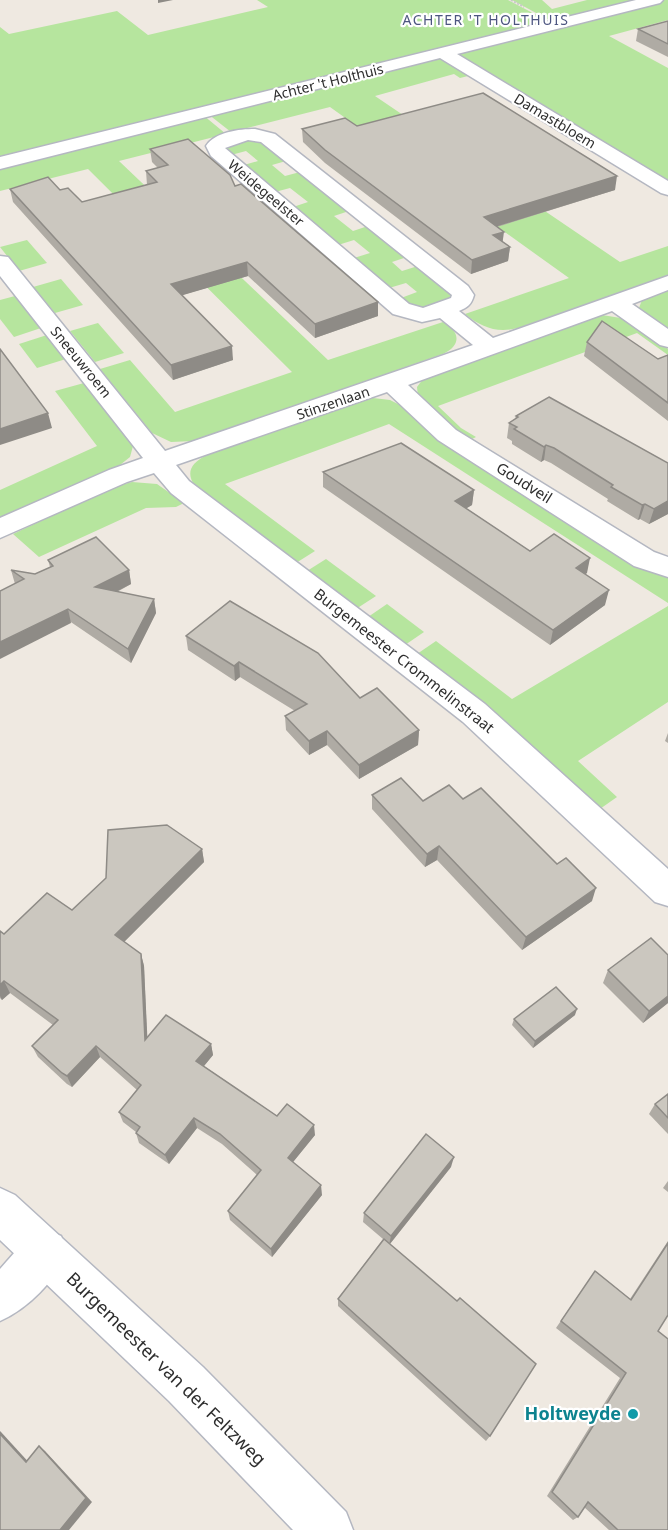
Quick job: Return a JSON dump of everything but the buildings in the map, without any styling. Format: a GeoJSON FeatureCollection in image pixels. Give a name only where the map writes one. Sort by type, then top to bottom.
{"type":"FeatureCollection","features":[{"type":"Feature","properties":{"kind":"street","name":"Achter 't Holthuis"},"geometry":{"type":"LineString","coordinates":[[0,163],[655,0]]}},
{"type":"Feature","properties":{"kind":"street","name":"Damastbloem"},"geometry":{"type":"LineString","coordinates":[[443,53],[668,189]]}},
{"type":"Feature","properties":{"kind":"street","name":"Weidegeelster"},"geometry":{"type":"LineString","coordinates":[[251,135],[267,138],[460,291],[463,295],[461,302],[444,309],[423,315],[401,309],[218,152],[215,146],[224,141],[251,135]]}},
{"type":"Feature","properties":{"kind":"street","name":"Sneeuwroem"},"geometry":{"type":"LineString","coordinates":[[0,262],[162,462]]}},
{"type":"Feature","properties":{"kind":"street","name":"Stinzenlaan"},"geometry":{"type":"LineString","coordinates":[[0,529],[118,476],[391,383],[668,283]]}},
{"type":"Feature","properties":{"kind":"street"},"geometry":{"type":"LineString","coordinates":[[615,302],[668,340]]}},
{"type":"Feature","properties":{"kind":"street"},"geometry":{"type":"LineString","coordinates":[[444,309],[489,347]]}},
{"type":"Feature","properties":{"kind":"street","name":"Goudveil"},"geometry":{"type":"LineString","coordinates":[[391,383],[447,435],[644,559],[668,567]]}},
{"type":"Feature","properties":{"kind":"street","name":"Burgemeester Crommelinstraat"},"geometry":{"type":"LineString","coordinates":[[162,462],[180,487],[203,506],[474,713],[668,891]]}},
{"type":"Feature","properties":{"kind":"street","name":"Burgemeester van der Feltzweg"},"geometry":{"type":"LineString","coordinates":[[0,1210],[186,1384],[328,1530]]}},
{"type":"Feature","properties":{"kind":"street"},"geometry":{"type":"LineString","coordinates":[[0,1298],[10,1291],[45,1252]]}},
{"type":"Feature","properties":{"kind":"green space"},"geometry":{"type":"Polygon","coordinates":[[[257,0],[508,0],[548,21],[236,101],[0,156],[0,27],[9,34],[117,11],[148,35],[268,7],[257,0]]]}},
{"type":"Feature","properties":{"kind":"green space"},"geometry":{"type":"Polygon","coordinates":[[[512,0],[542,0],[552,9],[587,0],[646,0],[569,19],[551,21],[512,0]]]}},
{"type":"Feature","properties":{"kind":"green space"},"geometry":{"type":"Polygon","coordinates":[[[668,0],[668,20],[609,36],[668,68],[668,183],[451,53],[668,0]]]}},
{"type":"Feature","properties":{"kind":"green space"},"geometry":{"type":"Polygon","coordinates":[[[441,56],[472,75],[460,78],[454,74],[375,96],[620,262],[668,246],[668,275],[518,328],[503,330],[490,328],[465,314],[569,278],[330,107],[231,132],[208,114],[441,56]]]}},
{"type":"Feature","properties":{"kind":"green space"},"geometry":{"type":"Polygon","coordinates":[[[203,115],[226,134],[119,161],[328,360],[443,322],[455,334],[456,342],[453,346],[443,354],[194,441],[171,442],[152,433],[100,369],[130,360],[175,412],[292,372],[88,169],[0,191],[0,166],[203,115]]]}},
{"type":"Feature","properties":{"kind":"green space"},"geometry":{"type":"Polygon","coordinates":[[[249,139],[260,140],[286,161],[272,165],[285,176],[300,172],[349,211],[334,216],[353,231],[368,226],[407,257],[392,262],[402,271],[418,266],[451,293],[452,298],[432,306],[421,307],[401,298],[417,292],[406,283],[389,288],[354,258],[370,253],[354,240],[338,245],[293,207],[308,202],[290,188],[275,192],[244,165],[258,161],[246,151],[231,155],[225,149],[249,139]]]}},
{"type":"Feature","properties":{"kind":"green space"},"geometry":{"type":"Polygon","coordinates":[[[27,240],[47,263],[19,271],[0,247],[27,240]]]}},
{"type":"Feature","properties":{"kind":"green space"},"geometry":{"type":"Polygon","coordinates":[[[61,279],[83,305],[55,313],[33,287],[61,279]]]}},
{"type":"Feature","properties":{"kind":"green space"},"geometry":{"type":"Polygon","coordinates":[[[668,290],[668,332],[639,308],[642,300],[668,290]]]}},
{"type":"Feature","properties":{"kind":"green space"},"geometry":{"type":"Polygon","coordinates":[[[15,296],[41,328],[14,337],[0,319],[0,300],[15,296]]]}},
{"type":"Feature","properties":{"kind":"green space"},"geometry":{"type":"Polygon","coordinates":[[[602,315],[627,319],[668,349],[668,355],[637,333],[438,406],[461,428],[476,437],[470,440],[454,431],[418,397],[417,387],[423,379],[602,315]]]}},
{"type":"Feature","properties":{"kind":"green space"},"geometry":{"type":"Polygon","coordinates":[[[98,323],[124,353],[95,362],[70,331],[98,323]]]}},
{"type":"Feature","properties":{"kind":"green space"},"geometry":{"type":"Polygon","coordinates":[[[47,335],[66,359],[37,368],[19,344],[47,335]]]}},
{"type":"Feature","properties":{"kind":"green space"},"geometry":{"type":"Polygon","coordinates":[[[84,383],[130,438],[133,446],[130,457],[120,465],[0,519],[0,490],[97,446],[55,391],[84,383]]]}},
{"type":"Feature","properties":{"kind":"green space"},"geometry":{"type":"Polygon","coordinates":[[[373,398],[390,400],[404,407],[668,575],[668,603],[389,424],[225,484],[315,551],[296,563],[195,486],[192,481],[191,468],[205,456],[357,401],[373,398]]]}},
{"type":"Feature","properties":{"kind":"green space"},"geometry":{"type":"Polygon","coordinates":[[[132,482],[157,484],[184,503],[176,507],[146,508],[39,557],[13,534],[113,487],[132,482]]]}},
{"type":"Feature","properties":{"kind":"green space"},"geometry":{"type":"Polygon","coordinates":[[[326,559],[376,596],[356,609],[307,571],[326,559]]]}},
{"type":"Feature","properties":{"kind":"green space"},"geometry":{"type":"Polygon","coordinates":[[[387,604],[424,632],[405,645],[368,617],[387,604]]]}},
{"type":"Feature","properties":{"kind":"green space"},"geometry":{"type":"Polygon","coordinates":[[[668,606],[668,702],[578,761],[617,797],[597,811],[417,654],[436,641],[512,699],[668,606]]]}},
{"type":"Feature","properties":{"kind":"place","name":"Holtweyde"},"geometry":{"type":"Point","coordinates":[633,1414]}},
{"type":"Feature","properties":{"kind":"district","name":"ACHTER 'T HOLTHUIS"},"geometry":{"type":"Point","coordinates":[486,20]}}]}
